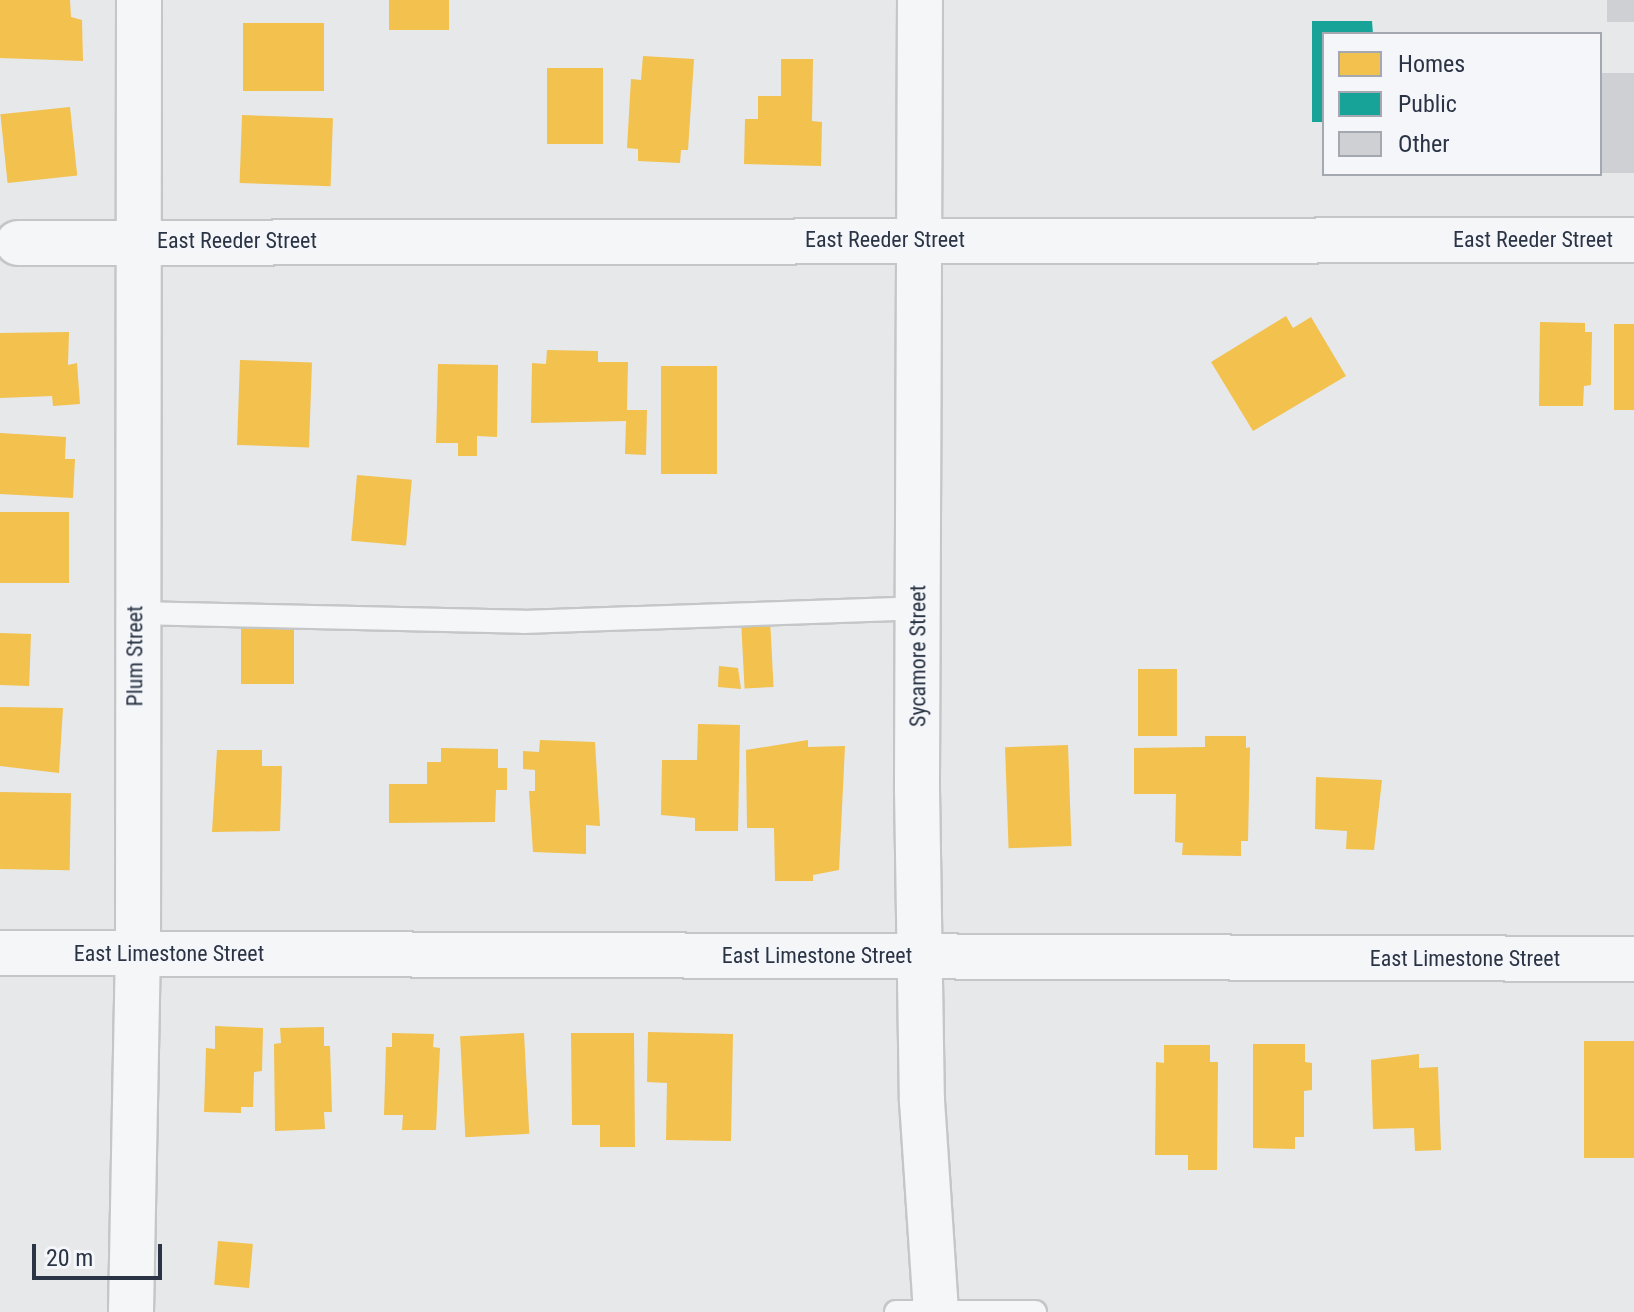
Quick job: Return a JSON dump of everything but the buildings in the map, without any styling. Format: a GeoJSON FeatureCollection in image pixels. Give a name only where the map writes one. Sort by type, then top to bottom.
{"type":"FeatureCollection","features":[{"type":"Feature","properties":{"kind":"street","name":"Plum Street"},"geometry":{"type":"LineString","coordinates":[[131,1312],[138,954],[135,613],[139,0]]}},
{"type":"Feature","properties":{"kind":"street","name":"Sycamore Street"},"geometry":{"type":"LineString","coordinates":[[920,0],[915,240],[923,1312]]}},
{"type":"Feature","properties":{"kind":"street","name":"East Reeder Street"},"geometry":{"type":"LineString","coordinates":[[18,243],[1634,240]]}},
{"type":"Feature","properties":{"kind":"street","name":"East Limestone Street"},"geometry":{"type":"LineString","coordinates":[[0,953],[1634,959]]}},
{"type":"Feature","properties":{"kind":"lane"},"geometry":{"type":"LineString","coordinates":[[135,613],[523,622],[918,608]]}},
{"type":"Feature","properties":{"kind":"lane"},"geometry":{"type":"LineString","coordinates":[[923,1312],[1035,1312]]}}]}
